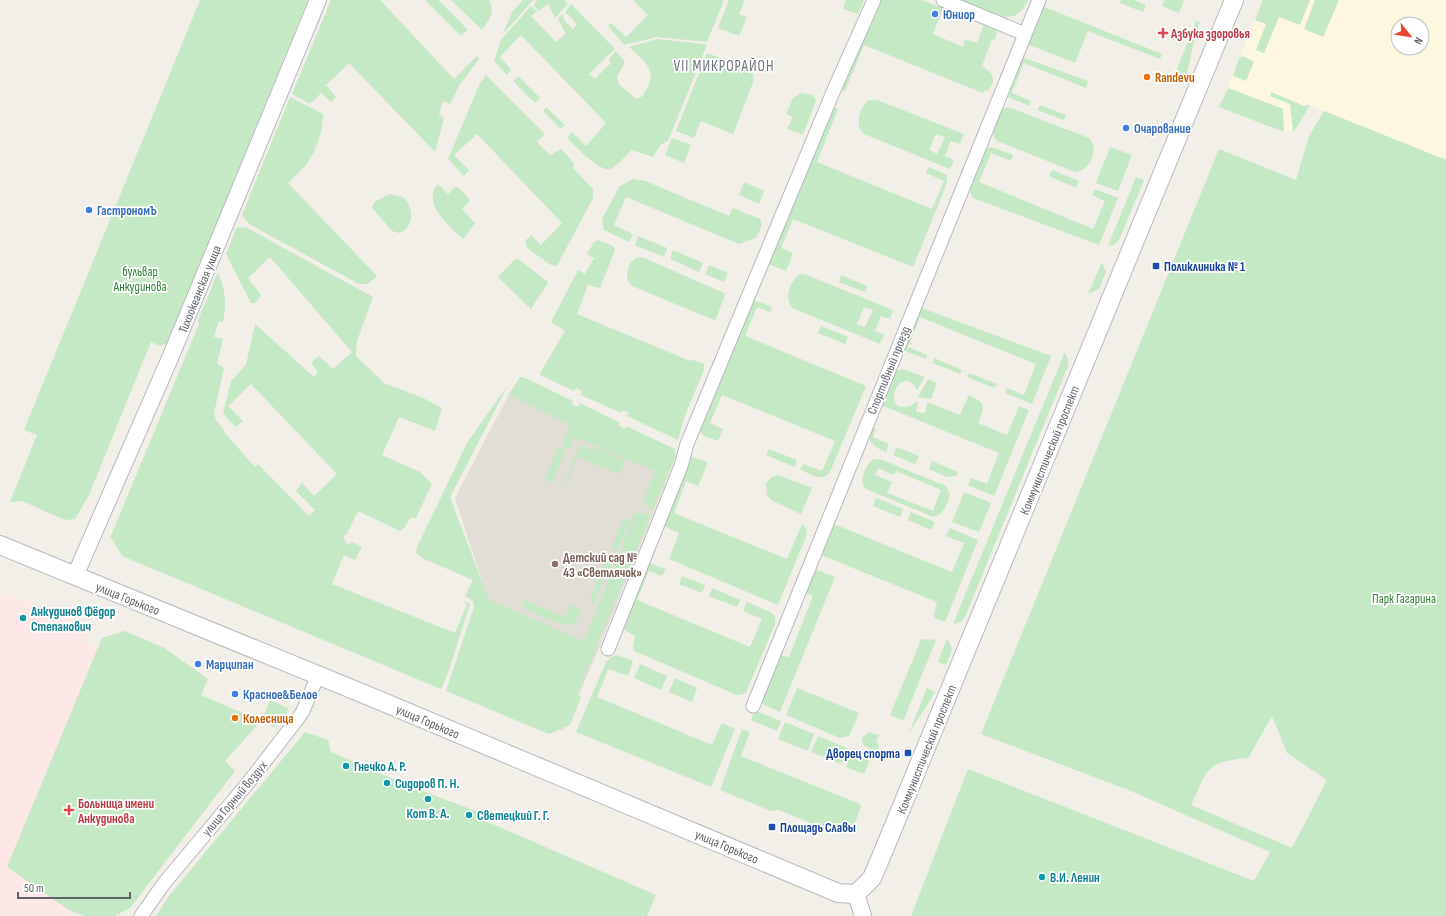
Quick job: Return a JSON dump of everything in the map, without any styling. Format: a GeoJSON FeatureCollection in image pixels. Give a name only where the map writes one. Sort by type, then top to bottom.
{"type":"FeatureCollection","features":[{"type":"Feature","properties":{"kind":"main road","name":"Коммунистический проспект"},"geometry":{"type":"LineString","coordinates":[[856,894],[872,878],[881,857],[1234,0]]}},
{"type":"Feature","properties":{"kind":"main road","name":"улица Горького"},"geometry":{"type":"LineString","coordinates":[[0,545],[318,675],[838,893],[856,894]]}},
{"type":"Feature","properties":{"kind":"street","name":"Тихоокеанская улица"},"geometry":{"type":"LineString","coordinates":[[75,576],[170,358],[318,0]]}},
{"type":"Feature","properties":{"kind":"street"},"geometry":{"type":"LineString","coordinates":[[608,649],[681,466],[693,429],[832,92],[874,0]]}},
{"type":"Feature","properties":{"kind":"street"},"geometry":{"type":"LineString","coordinates":[[943,0],[1025,34]]}},
{"type":"Feature","properties":{"kind":"street","name":"Спортивный проезд"},"geometry":{"type":"LineString","coordinates":[[753,706],[1039,0]]}},
{"type":"Feature","properties":{"kind":"street","name":"улица Горный воздух"},"geometry":{"type":"LineString","coordinates":[[141,916],[165,882],[248,783],[299,717],[318,675]]}},
{"type":"Feature","properties":{"kind":"street"},"geometry":{"type":"LineString","coordinates":[[856,894],[863,916]]}},
{"type":"Feature","properties":{"kind":"shaded area"},"geometry":{"type":"Polygon","coordinates":[[[1263,0],[1446,0],[1446,160],[1310,105],[1295,130],[1284,132],[1220,107],[1263,0]]]}},
{"type":"Feature","properties":{"kind":"shaded area","name":"Детский сад № 43 «Светлячок»"},"geometry":{"type":"Polygon","coordinates":[[[511,390],[674,461],[600,646],[563,731],[461,690],[492,611],[455,498],[511,390]]]}},
{"type":"Feature","properties":{"kind":"shaded area","name":"Больница имени Анкудинова"},"geometry":{"type":"Polygon","coordinates":[[[11,595],[87,628],[83,639],[153,669],[206,708],[67,916],[0,916],[0,596],[11,595]]]}},
{"type":"Feature","properties":{"kind":"green space","name":"бульвар Анкудинова"},"geometry":{"type":"Polygon","coordinates":[[[200,0],[308,0],[167,343],[160,346],[151,342],[89,495],[75,519],[65,520],[22,501],[10,502],[37,435],[24,430],[200,0]]]}},
{"type":"Feature","properties":{"kind":"green space"},"geometry":{"type":"Polygon","coordinates":[[[331,0],[380,0],[454,79],[477,56],[479,59],[459,86],[450,104],[443,101],[439,115],[444,118],[435,152],[349,63],[326,85],[336,97],[331,102],[321,93],[310,104],[292,94],[331,0]]]}},
{"type":"Feature","properties":{"kind":"green space"},"geometry":{"type":"Polygon","coordinates":[[[425,0],[438,0],[468,30],[461,36],[425,0]]]}},
{"type":"Feature","properties":{"kind":"green space"},"geometry":{"type":"Polygon","coordinates":[[[451,0],[489,0],[492,12],[482,30],[451,0]]]}},
{"type":"Feature","properties":{"kind":"green space"},"geometry":{"type":"Polygon","coordinates":[[[523,0],[533,0],[503,34],[512,12],[523,0]]]}},
{"type":"Feature","properties":{"kind":"green space"},"geometry":{"type":"Polygon","coordinates":[[[537,0],[564,0],[568,4],[555,18],[548,4],[538,11],[534,5],[537,0]]]}},
{"type":"Feature","properties":{"kind":"green space"},"geometry":{"type":"Polygon","coordinates":[[[633,0],[724,0],[707,42],[657,37],[624,45],[608,26],[611,23],[626,37],[648,15],[633,0]]]}},
{"type":"Feature","properties":{"kind":"green space"},"geometry":{"type":"Polygon","coordinates":[[[729,0],[745,0],[739,14],[747,17],[739,36],[718,28],[729,0]]]}},
{"type":"Feature","properties":{"kind":"green space"},"geometry":{"type":"Polygon","coordinates":[[[846,0],[864,0],[858,14],[843,9],[846,0]]]}},
{"type":"Feature","properties":{"kind":"green space"},"geometry":{"type":"Polygon","coordinates":[[[876,0],[921,0],[943,8],[933,34],[963,47],[965,39],[977,43],[984,24],[997,31],[995,40],[992,39],[982,66],[992,74],[993,82],[988,91],[986,89],[983,93],[864,45],[845,91],[838,89],[876,0]]]}},
{"type":"Feature","properties":{"kind":"green space"},"geometry":{"type":"Polygon","coordinates":[[[960,0],[1028,0],[1024,8],[1018,14],[1007,17],[960,0]]]}},
{"type":"Feature","properties":{"kind":"green space"},"geometry":{"type":"Polygon","coordinates":[[[1121,0],[1134,0],[1146,5],[1143,12],[1120,3],[1121,0]]]}},
{"type":"Feature","properties":{"kind":"green space"},"geometry":{"type":"Polygon","coordinates":[[[1164,0],[1184,0],[1179,13],[1162,6],[1164,0]]]}},
{"type":"Feature","properties":{"kind":"green space"},"geometry":{"type":"Polygon","coordinates":[[[1263,0],[1310,0],[1300,25],[1279,17],[1264,53],[1256,50],[1266,24],[1255,20],[1263,0]]]}},
{"type":"Feature","properties":{"kind":"green space"},"geometry":{"type":"Polygon","coordinates":[[[1315,0],[1339,0],[1323,37],[1304,29],[1315,0]]]}},
{"type":"Feature","properties":{"kind":"green space"},"geometry":{"type":"Polygon","coordinates":[[[571,4],[615,49],[589,74],[595,79],[611,63],[609,59],[616,51],[625,62],[617,77],[619,84],[636,99],[640,98],[644,93],[650,81],[651,75],[647,65],[629,47],[657,39],[707,45],[668,141],[660,145],[653,157],[632,150],[616,165],[610,169],[605,169],[594,163],[582,152],[567,138],[572,132],[586,146],[606,123],[521,35],[500,57],[511,70],[507,75],[494,61],[501,40],[531,6],[537,11],[531,16],[556,42],[566,34],[558,19],[561,15],[563,15],[564,20],[573,29],[577,25],[569,15],[565,13],[571,4]]]}},
{"type":"Feature","properties":{"kind":"green space"},"geometry":{"type":"Polygon","coordinates":[[[1042,6],[1162,54],[1160,59],[1088,31],[1075,63],[1027,44],[1042,6]]]}},
{"type":"Feature","properties":{"kind":"green space"},"geometry":{"type":"Polygon","coordinates":[[[1196,21],[1200,22],[1196,32],[1186,77],[1171,84],[1196,21]]]}},
{"type":"Feature","properties":{"kind":"green space"},"geometry":{"type":"Polygon","coordinates":[[[707,53],[748,69],[752,72],[754,80],[733,134],[701,121],[694,138],[676,131],[707,53]]]}},
{"type":"Feature","properties":{"kind":"green space"},"geometry":{"type":"Polygon","coordinates":[[[1243,56],[1254,62],[1246,81],[1233,76],[1239,58],[1243,56]]]}},
{"type":"Feature","properties":{"kind":"green space"},"geometry":{"type":"Polygon","coordinates":[[[1022,57],[1088,81],[1086,88],[1024,63],[1012,93],[1031,101],[1029,106],[1010,98],[1006,94],[1022,57]]]}},
{"type":"Feature","properties":{"kind":"green space"},"geometry":{"type":"Polygon","coordinates":[[[486,75],[545,134],[537,142],[550,155],[561,149],[574,163],[573,168],[593,189],[593,198],[557,266],[551,265],[527,248],[525,241],[531,235],[541,245],[562,223],[477,134],[454,155],[469,170],[464,176],[448,159],[480,83],[486,75]]]}},
{"type":"Feature","properties":{"kind":"green space"},"geometry":{"type":"Polygon","coordinates":[[[518,76],[540,98],[535,103],[513,81],[518,76]]]}},
{"type":"Feature","properties":{"kind":"green space"},"geometry":{"type":"Polygon","coordinates":[[[1228,88],[1283,109],[1284,132],[1219,107],[1228,88]]]}},
{"type":"Feature","properties":{"kind":"green space"},"geometry":{"type":"Polygon","coordinates":[[[1271,92],[1304,106],[1310,105],[1295,130],[1293,131],[1290,104],[1270,96],[1271,92]]]}},
{"type":"Feature","properties":{"kind":"green space"},"geometry":{"type":"Polygon","coordinates":[[[801,93],[813,95],[816,101],[803,134],[787,129],[793,117],[786,114],[793,98],[801,93]]]}},
{"type":"Feature","properties":{"kind":"green space"},"geometry":{"type":"Polygon","coordinates":[[[290,97],[323,114],[323,120],[321,133],[311,157],[306,165],[288,183],[377,276],[367,284],[359,284],[249,224],[242,215],[290,97]]]}},
{"type":"Feature","properties":{"kind":"green space"},"geometry":{"type":"Polygon","coordinates":[[[869,100],[877,100],[964,134],[960,144],[951,141],[945,156],[954,160],[950,169],[864,134],[859,126],[859,117],[860,112],[869,100]],[[936,134],[929,150],[937,154],[945,137],[936,134]]]}},
{"type":"Feature","properties":{"kind":"green space"},"geometry":{"type":"Polygon","coordinates":[[[1040,105],[1066,115],[1064,120],[1037,110],[1040,105]]]}},
{"type":"Feature","properties":{"kind":"green space"},"geometry":{"type":"Polygon","coordinates":[[[831,106],[838,109],[817,162],[932,209],[944,181],[926,173],[928,167],[947,175],[947,182],[913,267],[793,219],[781,248],[793,253],[786,271],[767,263],[831,106]]]}},
{"type":"Feature","properties":{"kind":"green space"},"geometry":{"type":"Polygon","coordinates":[[[546,107],[565,125],[561,129],[543,111],[546,107]]]}},
{"type":"Feature","properties":{"kind":"green space"},"geometry":{"type":"Polygon","coordinates":[[[1008,107],[1089,138],[1094,148],[1092,159],[1089,164],[1080,171],[1075,172],[997,141],[993,134],[995,122],[1000,110],[1008,107]]]}},
{"type":"Feature","properties":{"kind":"green space","name":"Парк Гагарина"},"geometry":{"type":"Polygon","coordinates":[[[1324,111],[1446,160],[1446,916],[911,916],[968,769],[1254,881],[1270,852],[1131,791],[981,734],[1219,149],[1296,180],[1309,136],[1324,111]],[[1272,716],[1248,758],[1223,762],[1216,765],[1205,775],[1191,805],[1292,848],[1327,780],[1287,753],[1272,716]]]}},
{"type":"Feature","properties":{"kind":"green space"},"geometry":{"type":"Polygon","coordinates":[[[672,138],[691,145],[684,163],[665,155],[672,138]]]}},
{"type":"Feature","properties":{"kind":"green space"},"geometry":{"type":"Polygon","coordinates":[[[992,147],[1013,155],[1011,161],[991,153],[979,182],[1093,229],[1105,201],[1092,195],[1095,189],[1118,198],[1099,245],[973,198],[968,189],[985,149],[992,147]]]}},
{"type":"Feature","properties":{"kind":"green space"},"geometry":{"type":"Polygon","coordinates":[[[1110,147],[1132,155],[1118,191],[1096,183],[1110,147]]]}},
{"type":"Feature","properties":{"kind":"green space"},"geometry":{"type":"Polygon","coordinates":[[[1052,170],[1079,181],[1076,188],[1049,176],[1052,170]]]}},
{"type":"Feature","properties":{"kind":"green space"},"geometry":{"type":"Polygon","coordinates":[[[1136,177],[1144,180],[1119,240],[1114,245],[1108,246],[1136,177]]]}},
{"type":"Feature","properties":{"kind":"green space"},"geometry":{"type":"Polygon","coordinates":[[[633,179],[645,181],[729,216],[733,208],[760,219],[762,224],[757,237],[739,244],[626,197],[614,225],[633,234],[629,242],[604,230],[602,219],[619,187],[633,179]]]}},
{"type":"Feature","properties":{"kind":"green space"},"geometry":{"type":"Polygon","coordinates":[[[744,182],[764,191],[759,204],[739,195],[744,182]]]}},
{"type":"Feature","properties":{"kind":"green space"},"geometry":{"type":"Polygon","coordinates":[[[438,184],[448,194],[455,187],[459,188],[469,199],[469,202],[462,209],[475,223],[463,239],[445,222],[435,206],[433,191],[438,184]]]}},
{"type":"Feature","properties":{"kind":"green space"},"geometry":{"type":"Polygon","coordinates":[[[390,194],[403,197],[407,201],[411,211],[408,226],[400,233],[392,231],[372,208],[374,202],[390,194]]]}},
{"type":"Feature","properties":{"kind":"green space"},"geometry":{"type":"Polygon","coordinates":[[[237,227],[247,228],[373,297],[357,341],[356,356],[384,383],[423,398],[442,408],[435,431],[399,417],[382,455],[420,472],[432,484],[416,518],[410,518],[405,527],[400,531],[358,511],[347,534],[343,536],[347,545],[352,542],[362,547],[355,560],[344,555],[332,584],[455,633],[467,604],[463,602],[464,601],[470,604],[449,670],[441,689],[122,556],[110,538],[199,324],[198,320],[218,272],[224,290],[225,302],[223,322],[219,321],[214,337],[223,339],[217,364],[224,368],[214,413],[216,420],[224,432],[255,467],[258,464],[309,516],[315,510],[296,491],[302,483],[314,496],[337,474],[251,384],[228,406],[243,421],[236,427],[223,414],[231,381],[246,365],[255,324],[314,377],[318,372],[311,363],[319,356],[333,369],[352,352],[270,257],[248,278],[261,295],[255,303],[251,303],[226,254],[237,227]]]}},
{"type":"Feature","properties":{"kind":"green space"},"geometry":{"type":"Polygon","coordinates":[[[638,236],[667,248],[664,257],[635,245],[638,236]]]}},
{"type":"Feature","properties":{"kind":"green space"},"geometry":{"type":"Polygon","coordinates":[[[598,240],[613,246],[615,250],[600,288],[588,285],[577,314],[690,361],[691,359],[704,364],[704,370],[685,415],[678,440],[627,416],[629,413],[623,410],[621,413],[581,395],[582,391],[576,388],[574,391],[540,375],[565,331],[552,323],[552,320],[578,270],[585,274],[594,258],[587,254],[594,242],[598,240]]]}},
{"type":"Feature","properties":{"kind":"green space"},"geometry":{"type":"Polygon","coordinates":[[[673,250],[703,263],[699,272],[670,259],[673,250]]]}},
{"type":"Feature","properties":{"kind":"green space"},"geometry":{"type":"Polygon","coordinates":[[[638,257],[644,258],[724,293],[725,295],[716,319],[714,320],[632,286],[629,283],[627,275],[628,270],[634,259],[638,257]]]}},
{"type":"Feature","properties":{"kind":"green space"},"geometry":{"type":"Polygon","coordinates":[[[515,259],[518,259],[548,283],[531,309],[498,277],[515,259]]]}},
{"type":"Feature","properties":{"kind":"green space"},"geometry":{"type":"Polygon","coordinates":[[[1102,262],[1106,272],[1099,289],[1088,294],[1102,262]]]}},
{"type":"Feature","properties":{"kind":"green space"},"geometry":{"type":"Polygon","coordinates":[[[709,265],[728,273],[724,282],[705,274],[709,265]]]}},
{"type":"Feature","properties":{"kind":"green space"},"geometry":{"type":"Polygon","coordinates":[[[801,274],[807,275],[893,310],[890,319],[881,316],[875,331],[884,335],[880,344],[792,308],[788,299],[788,294],[791,284],[797,276],[801,274]],[[864,307],[857,324],[865,327],[873,310],[864,307]]]}},
{"type":"Feature","properties":{"kind":"green space"},"geometry":{"type":"Polygon","coordinates":[[[841,275],[867,286],[865,292],[839,282],[841,275]]]}},
{"type":"Feature","properties":{"kind":"green space"},"geometry":{"type":"Polygon","coordinates":[[[754,300],[772,307],[770,312],[757,307],[745,336],[866,386],[830,472],[823,477],[812,475],[800,469],[803,464],[822,471],[835,441],[722,395],[710,423],[723,429],[718,441],[704,436],[699,431],[754,300]]]}},
{"type":"Feature","properties":{"kind":"green space"},"geometry":{"type":"Polygon","coordinates":[[[919,307],[1051,356],[1032,404],[1005,393],[1007,388],[1024,395],[1036,364],[920,317],[908,347],[927,355],[926,359],[905,351],[903,348],[919,307]]]}},
{"type":"Feature","properties":{"kind":"green space"},"geometry":{"type":"Polygon","coordinates":[[[821,326],[848,337],[845,344],[818,333],[821,326]]]}},
{"type":"Feature","properties":{"kind":"green space"},"geometry":{"type":"Polygon","coordinates":[[[1065,352],[1068,359],[1068,366],[965,617],[961,622],[953,624],[1065,352]]]}},
{"type":"Feature","properties":{"kind":"green space"},"geometry":{"type":"Polygon","coordinates":[[[934,358],[962,370],[960,374],[933,363],[934,358]]]}},
{"type":"Feature","properties":{"kind":"green space"},"geometry":{"type":"Polygon","coordinates":[[[902,369],[925,377],[917,390],[911,383],[905,381],[899,384],[894,396],[895,402],[899,407],[908,407],[918,401],[916,412],[925,413],[927,402],[960,415],[969,395],[979,400],[983,409],[978,423],[1007,435],[1019,406],[1029,410],[994,496],[968,485],[971,478],[987,484],[999,453],[881,405],[895,372],[902,369]]]}},
{"type":"Feature","properties":{"kind":"green space"},"geometry":{"type":"Polygon","coordinates":[[[969,373],[997,384],[994,388],[967,377],[969,373]]]}},
{"type":"Feature","properties":{"kind":"green space"},"geometry":{"type":"Polygon","coordinates":[[[520,377],[523,377],[573,401],[572,404],[578,407],[580,403],[620,423],[619,426],[625,429],[626,426],[675,449],[675,457],[652,511],[643,501],[655,471],[574,437],[570,449],[562,445],[570,425],[506,393],[510,393],[520,377]]]}},
{"type":"Feature","properties":{"kind":"green space"},"geometry":{"type":"Polygon","coordinates":[[[928,379],[937,383],[931,399],[918,397],[928,379]]]}},
{"type":"Feature","properties":{"kind":"green space"},"geometry":{"type":"Polygon","coordinates":[[[508,385],[450,497],[489,600],[584,641],[635,513],[651,515],[577,694],[581,697],[570,725],[549,734],[446,691],[474,607],[473,601],[465,596],[473,580],[422,558],[416,553],[417,547],[467,443],[508,385]]]}},
{"type":"Feature","properties":{"kind":"green space"},"geometry":{"type":"Polygon","coordinates":[[[868,425],[876,429],[873,437],[889,444],[886,452],[877,448],[871,442],[868,435],[868,425]]]}},
{"type":"Feature","properties":{"kind":"green space"},"geometry":{"type":"Polygon","coordinates":[[[580,445],[593,450],[594,447],[625,460],[620,474],[577,457],[565,487],[563,486],[580,445]]]}},
{"type":"Feature","properties":{"kind":"green space"},"geometry":{"type":"Polygon","coordinates":[[[559,446],[566,450],[552,483],[545,480],[559,446]]]}},
{"type":"Feature","properties":{"kind":"green space"},"geometry":{"type":"Polygon","coordinates":[[[897,447],[919,456],[915,464],[893,455],[897,447]]]}},
{"type":"Feature","properties":{"kind":"green space"},"geometry":{"type":"Polygon","coordinates":[[[769,449],[797,460],[795,467],[766,455],[769,449]]]}},
{"type":"Feature","properties":{"kind":"green space"},"geometry":{"type":"Polygon","coordinates":[[[690,456],[707,462],[707,465],[698,486],[686,481],[674,513],[787,559],[802,524],[806,528],[807,534],[778,605],[669,559],[679,533],[664,526],[690,456]]]}},
{"type":"Feature","properties":{"kind":"green space"},"geometry":{"type":"Polygon","coordinates":[[[874,459],[880,459],[946,486],[950,495],[944,510],[939,515],[931,516],[866,489],[863,478],[865,469],[874,459]],[[878,468],[875,475],[892,482],[887,493],[933,511],[941,490],[896,471],[894,475],[878,468]]]}},
{"type":"Feature","properties":{"kind":"green space"},"geometry":{"type":"Polygon","coordinates":[[[932,461],[958,472],[956,476],[947,477],[929,469],[932,461]]]}},
{"type":"Feature","properties":{"kind":"green space"},"geometry":{"type":"Polygon","coordinates":[[[778,475],[812,488],[801,514],[771,500],[767,495],[766,483],[772,477],[778,475]]]}},
{"type":"Feature","properties":{"kind":"green space"},"geometry":{"type":"Polygon","coordinates":[[[964,492],[991,503],[979,532],[952,522],[964,492]]]}},
{"type":"Feature","properties":{"kind":"green space"},"geometry":{"type":"Polygon","coordinates":[[[876,498],[903,509],[900,517],[873,506],[876,498]]]}},
{"type":"Feature","properties":{"kind":"green space"},"geometry":{"type":"Polygon","coordinates":[[[911,512],[935,522],[931,530],[908,520],[911,512]]]}},
{"type":"Feature","properties":{"kind":"green space"},"geometry":{"type":"Polygon","coordinates":[[[624,518],[630,521],[617,550],[611,548],[624,518]]]}},
{"type":"Feature","properties":{"kind":"green space"},"geometry":{"type":"Polygon","coordinates":[[[829,522],[952,572],[964,543],[946,536],[950,528],[978,540],[945,622],[935,618],[934,615],[937,602],[816,553],[829,522]]]}},
{"type":"Feature","properties":{"kind":"green space"},"geometry":{"type":"Polygon","coordinates":[[[608,556],[613,559],[594,604],[589,601],[608,556]]]}},
{"type":"Feature","properties":{"kind":"green space"},"geometry":{"type":"Polygon","coordinates":[[[649,563],[666,569],[662,576],[649,571],[637,600],[750,647],[762,619],[743,611],[747,602],[770,612],[775,616],[775,624],[744,694],[737,695],[634,651],[633,646],[635,636],[623,629],[645,564],[649,563]]]}},
{"type":"Feature","properties":{"kind":"green space"},"geometry":{"type":"Polygon","coordinates":[[[812,568],[835,577],[780,712],[760,703],[779,655],[789,657],[813,596],[806,592],[814,574],[811,572],[812,568]]]}},
{"type":"Feature","properties":{"kind":"green space"},"geometry":{"type":"Polygon","coordinates":[[[682,576],[705,585],[702,593],[679,584],[682,576]]]}},
{"type":"Feature","properties":{"kind":"green space"},"geometry":{"type":"Polygon","coordinates":[[[712,588],[740,600],[737,607],[709,596],[712,588]]]}},
{"type":"Feature","properties":{"kind":"green space"},"geometry":{"type":"Polygon","coordinates":[[[521,599],[565,617],[570,605],[582,610],[574,624],[561,624],[549,620],[525,608],[521,599]]]}},
{"type":"Feature","properties":{"kind":"green space"},"geometry":{"type":"Polygon","coordinates":[[[125,631],[164,648],[208,679],[201,695],[261,721],[225,761],[235,771],[130,908],[115,916],[85,916],[70,911],[7,867],[102,638],[125,631]]]}},
{"type":"Feature","properties":{"kind":"green space"},"geometry":{"type":"Polygon","coordinates":[[[947,638],[952,649],[946,665],[938,662],[947,638]]]}},
{"type":"Feature","properties":{"kind":"green space"},"geometry":{"type":"Polygon","coordinates":[[[921,640],[936,640],[904,719],[902,720],[890,715],[921,640]]]}},
{"type":"Feature","properties":{"kind":"green space"},"geometry":{"type":"Polygon","coordinates":[[[617,655],[633,661],[628,676],[608,669],[597,697],[712,745],[722,723],[735,729],[711,787],[576,732],[606,662],[611,657],[617,655]]]}},
{"type":"Feature","properties":{"kind":"green space"},"geometry":{"type":"Polygon","coordinates":[[[640,664],[667,676],[661,690],[634,678],[640,664]]]}},
{"type":"Feature","properties":{"kind":"green space"},"geometry":{"type":"Polygon","coordinates":[[[675,678],[697,688],[692,702],[669,692],[675,678]]]}},
{"type":"Feature","properties":{"kind":"green space"},"geometry":{"type":"Polygon","coordinates":[[[797,688],[859,713],[849,736],[840,738],[786,715],[797,688]]]}},
{"type":"Feature","properties":{"kind":"green space"},"geometry":{"type":"Polygon","coordinates":[[[927,688],[935,692],[909,733],[927,688]]]}},
{"type":"Feature","properties":{"kind":"green space"},"geometry":{"type":"Polygon","coordinates":[[[270,700],[288,708],[287,713],[275,727],[261,721],[270,700]]]}},
{"type":"Feature","properties":{"kind":"green space"},"geometry":{"type":"Polygon","coordinates":[[[759,712],[781,721],[777,731],[751,720],[753,714],[759,712]]]}},
{"type":"Feature","properties":{"kind":"green space"},"geometry":{"type":"Polygon","coordinates":[[[785,722],[814,734],[808,751],[778,739],[785,722]]]}},
{"type":"Feature","properties":{"kind":"green space"},"geometry":{"type":"Polygon","coordinates":[[[742,729],[750,732],[741,756],[860,804],[861,807],[850,830],[847,833],[837,834],[779,810],[771,811],[720,790],[742,729]]]}},
{"type":"Feature","properties":{"kind":"green space"},"geometry":{"type":"Polygon","coordinates":[[[305,732],[328,740],[331,752],[333,753],[410,786],[478,812],[483,820],[656,895],[647,916],[156,916],[169,896],[305,732]]]}},
{"type":"Feature","properties":{"kind":"green space"},"geometry":{"type":"Polygon","coordinates":[[[869,732],[879,735],[876,741],[879,746],[877,752],[863,745],[862,738],[869,732]]]}},
{"type":"Feature","properties":{"kind":"green space"},"geometry":{"type":"Polygon","coordinates":[[[818,736],[847,748],[841,764],[811,752],[818,736]]]}},
{"type":"Feature","properties":{"kind":"green space"},"geometry":{"type":"Polygon","coordinates":[[[853,750],[871,757],[864,774],[846,767],[853,750]]]}},
{"type":"Feature","properties":{"kind":"place","name":"Юниор"},"geometry":{"type":"Point","coordinates":[935,14]}},
{"type":"Feature","properties":{"kind":"place","name":"Азбука здоровья"},"geometry":{"type":"Point","coordinates":[1163,33]}},
{"type":"Feature","properties":{"kind":"place","name":"Randevu"},"geometry":{"type":"Point","coordinates":[1147,77]}},
{"type":"Feature","properties":{"kind":"place","name":"Очарование"},"geometry":{"type":"Point","coordinates":[1126,128]}},
{"type":"Feature","properties":{"kind":"place","name":"ГастрономЪ"},"geometry":{"type":"Point","coordinates":[89,210]}},
{"type":"Feature","properties":{"kind":"place","name":"Поликлиника № 1"},"geometry":{"type":"Point","coordinates":[1156,266]}},
{"type":"Feature","properties":{"kind":"place","name":"Детский сад № 43 «Светлячок»"},"geometry":{"type":"Point","coordinates":[555,564]}},
{"type":"Feature","properties":{"kind":"place","name":"Анкудинов Фёдор Степанович"},"geometry":{"type":"Point","coordinates":[23,618]}},
{"type":"Feature","properties":{"kind":"place","name":"Марципан"},"geometry":{"type":"Point","coordinates":[198,664]}},
{"type":"Feature","properties":{"kind":"place","name":"Красное&Белое"},"geometry":{"type":"Point","coordinates":[235,694]}},
{"type":"Feature","properties":{"kind":"place","name":"Колесница"},"geometry":{"type":"Point","coordinates":[235,718]}},
{"type":"Feature","properties":{"kind":"place","name":"Дворец спорта"},"geometry":{"type":"Point","coordinates":[908,753]}},
{"type":"Feature","properties":{"kind":"place","name":"Гнечко А. Р."},"geometry":{"type":"Point","coordinates":[346,766]}},
{"type":"Feature","properties":{"kind":"place","name":"Сидоров П. Н."},"geometry":{"type":"Point","coordinates":[387,783]}},
{"type":"Feature","properties":{"kind":"place","name":"Кот В. А."},"geometry":{"type":"Point","coordinates":[428,799]}},
{"type":"Feature","properties":{"kind":"place","name":"Больница имени Анкудинова"},"geometry":{"type":"Point","coordinates":[69,810]}},
{"type":"Feature","properties":{"kind":"place","name":"Светецкий Г. Г."},"geometry":{"type":"Point","coordinates":[469,815]}},
{"type":"Feature","properties":{"kind":"place","name":"Площадь Славы"},"geometry":{"type":"Point","coordinates":[772,827]}},
{"type":"Feature","properties":{"kind":"place","name":"В.И. Ленин"},"geometry":{"type":"Point","coordinates":[1042,877]}},
{"type":"Feature","properties":{"kind":"district","name":"VII МИКРОРАЙОН"},"geometry":{"type":"Point","coordinates":[724,66]}}]}
